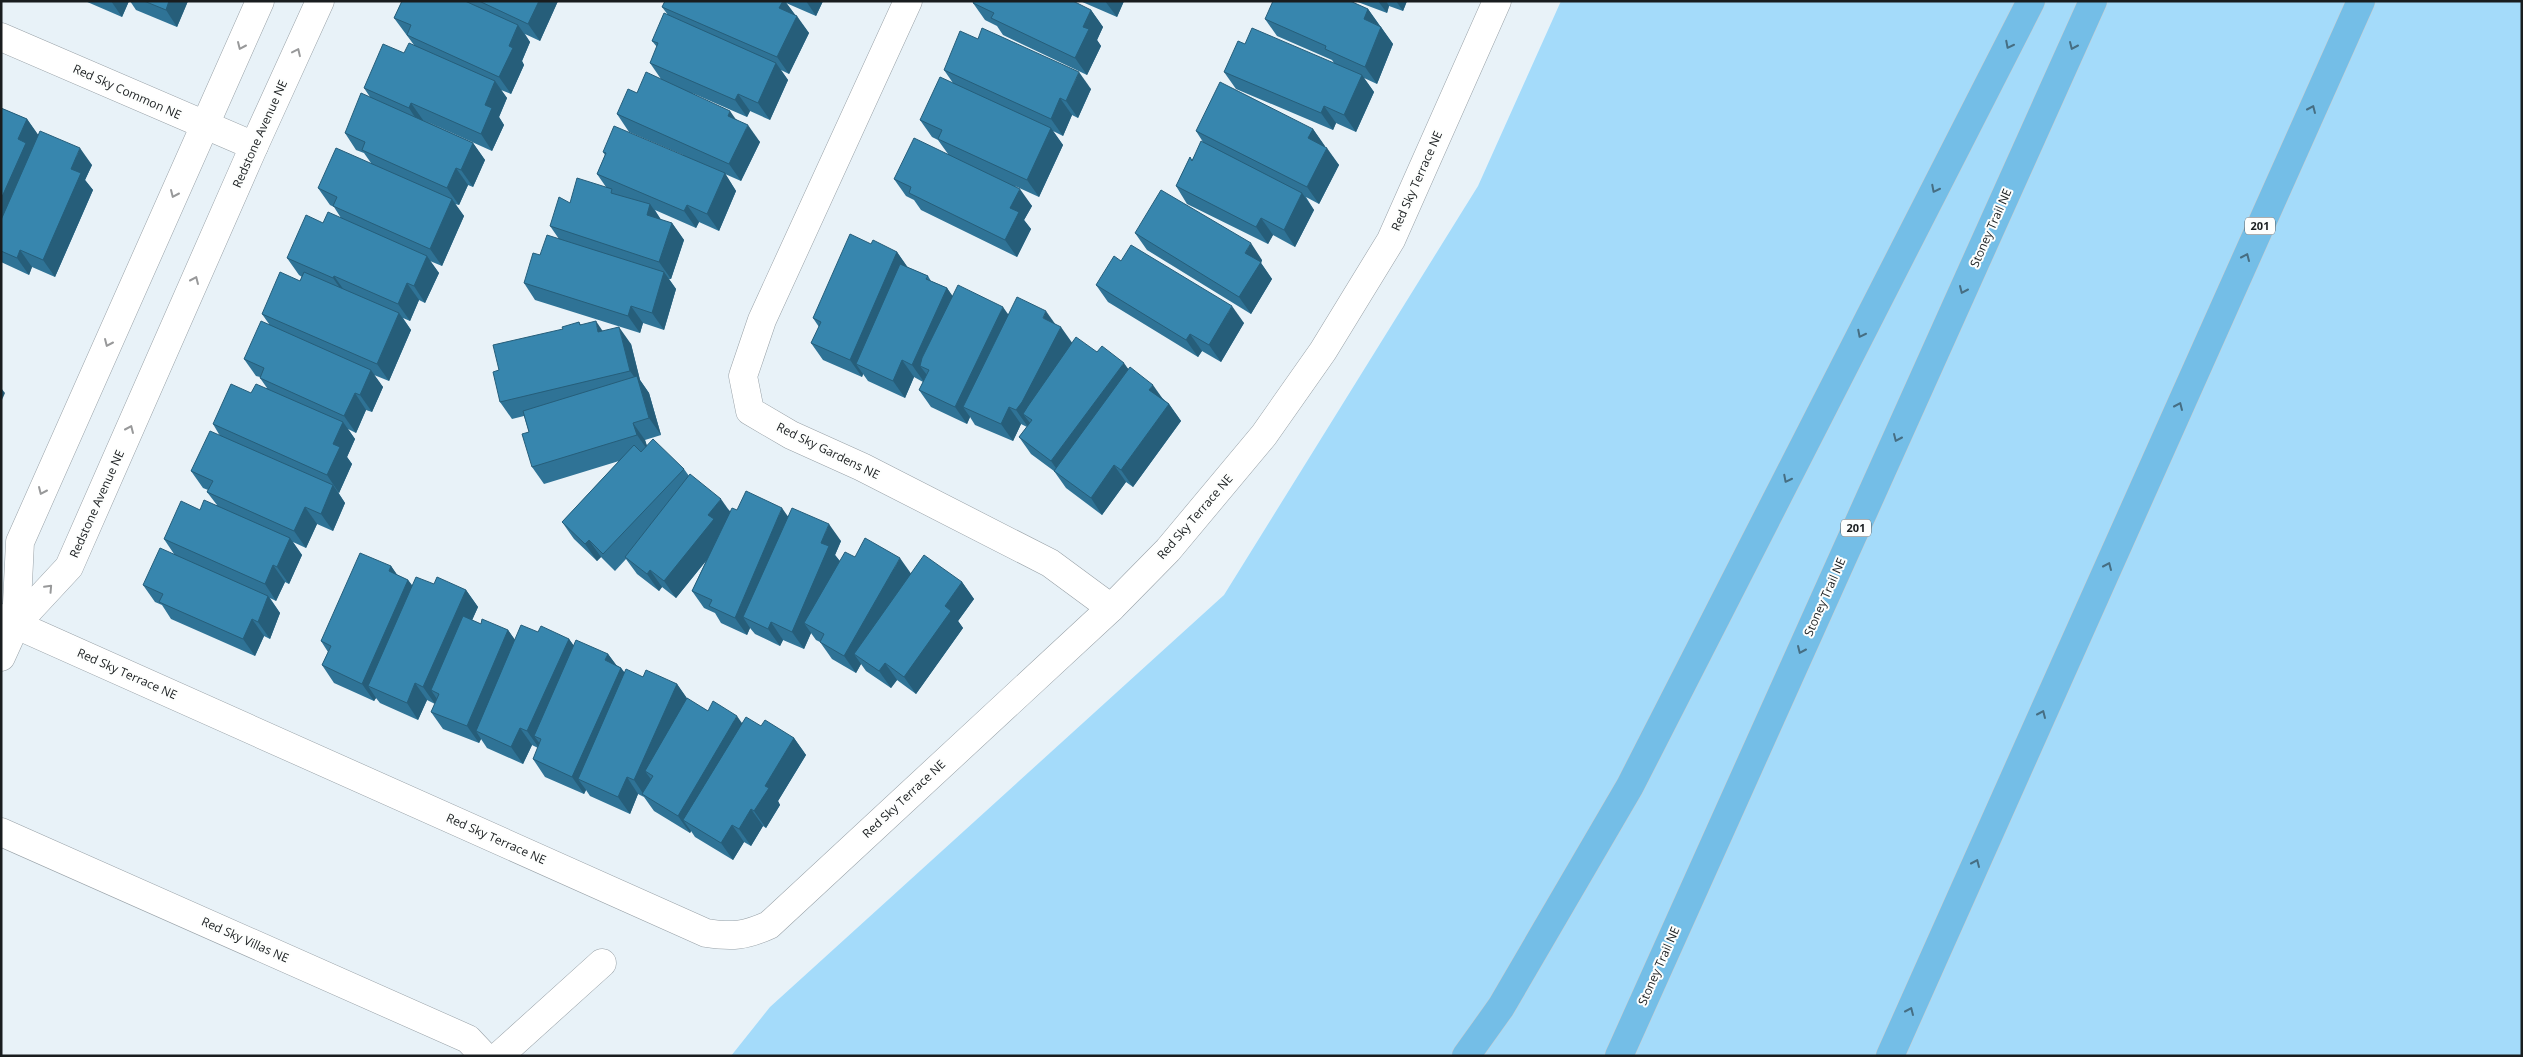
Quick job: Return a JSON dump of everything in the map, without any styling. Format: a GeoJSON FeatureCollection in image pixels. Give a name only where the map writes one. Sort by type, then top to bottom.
{"type":"FeatureCollection","features":[{"type":"Feature","properties":{"kind":"highway"},"geometry":{"type":"LineString","coordinates":[[1466,1056],[1501,1007],[1630,786],[2031,1]]}},
{"type":"Feature","properties":{"kind":"highway","name":"Stoney Trail NE"},"geometry":{"type":"LineString","coordinates":[[1619,1056],[2093,1]]}},
{"type":"Feature","properties":{"kind":"highway","name":"201"},"geometry":{"type":"LineString","coordinates":[[1890,1056],[2361,1]]}},
{"type":"Feature","properties":{"kind":"street"},"geometry":{"type":"LineString","coordinates":[[1,658],[9,621],[20,542],[260,1]]}},
{"type":"Feature","properties":{"kind":"street","name":"Redstone Avenue NE"},"geometry":{"type":"LineString","coordinates":[[9,621],[69,567],[254,146],[320,1]]}},
{"type":"Feature","properties":{"kind":"street","name":"Red Sky Gardens NE"},"geometry":{"type":"LineString","coordinates":[[908,1],[762,320],[743,376],[750,411],[791,436],[862,467],[1050,563],[1111,608]]}},
{"type":"Feature","properties":{"kind":"street","name":"Red Sky Terrace NE"},"geometry":{"type":"LineString","coordinates":[[9,621],[706,933],[729,936],[748,934],[769,925],[1111,608],[1168,550],[1264,436],[1323,351],[1391,240],[1497,1]]}},
{"type":"Feature","properties":{"kind":"street","name":"Red Sky Common NE"},"geometry":{"type":"LineString","coordinates":[[1,37],[254,146]]}},
{"type":"Feature","properties":{"kind":"street","name":"Red Sky Villas NE"},"geometry":{"type":"LineString","coordinates":[[1,832],[468,1039],[484,1056]]}},
{"type":"Feature","properties":{"kind":"street"},"geometry":{"type":"LineString","coordinates":[[499,1056],[602,963]]}},
{"type":"Feature","properties":{"kind":"shaded area"},"geometry":{"type":"Polygon","coordinates":[[[1561,1],[2522,1],[2522,1056],[731,1056],[770,1007],[1224,595],[1478,186],[1561,1]]]}},
{"type":"Feature","properties":{"kind":"building"},"geometry":{"type":"Polygon","coordinates":[[[144,1],[169,1],[166,10],[144,1]]]}},
{"type":"Feature","properties":{"kind":"building"},"geometry":{"type":"Polygon","coordinates":[[[402,1],[465,1],[518,25],[509,46],[513,48],[499,77],[407,35],[411,25],[394,18],[402,1]]]}},
{"type":"Feature","properties":{"kind":"building"},"geometry":{"type":"Polygon","coordinates":[[[479,1],[539,1],[528,24],[479,1]]]}},
{"type":"Feature","properties":{"kind":"building"},"geometry":{"type":"Polygon","coordinates":[[[665,1],[783,1],[779,8],[797,16],[777,57],[662,7],[665,1]]]}},
{"type":"Feature","properties":{"kind":"building"},"geometry":{"type":"Polygon","coordinates":[[[974,1],[1073,1],[1091,10],[1083,27],[1089,29],[1075,58],[991,18],[994,13],[973,3],[974,1]]]}},
{"type":"Feature","properties":{"kind":"building"},"geometry":{"type":"Polygon","coordinates":[[[1273,1],[1350,1],[1368,9],[1364,19],[1381,27],[1365,67],[1325,49],[1326,46],[1265,19],[1273,1]]]}},
{"type":"Feature","properties":{"kind":"building"},"geometry":{"type":"Polygon","coordinates":[[[664,13],[776,63],[758,103],[738,94],[735,100],[650,63],[658,43],[652,41],[664,13]]]}},
{"type":"Feature","properties":{"kind":"building"},"geometry":{"type":"Polygon","coordinates":[[[982,28],[1079,72],[1066,101],[1060,98],[1051,119],[944,70],[960,31],[978,39],[982,28]]]}},
{"type":"Feature","properties":{"kind":"building"},"geometry":{"type":"Polygon","coordinates":[[[1252,28],[1362,75],[1344,115],[1324,106],[1321,113],[1224,72],[1238,41],[1245,44],[1252,28]]]}},
{"type":"Feature","properties":{"kind":"building"},"geometry":{"type":"Polygon","coordinates":[[[409,43],[495,81],[485,105],[492,108],[481,134],[411,103],[409,108],[364,88],[383,44],[404,53],[409,43]]]}},
{"type":"Feature","properties":{"kind":"building"},"geometry":{"type":"Polygon","coordinates":[[[646,72],[730,111],[728,116],[748,125],[729,164],[617,114],[628,89],[637,93],[646,72]]]}},
{"type":"Feature","properties":{"kind":"building"},"geometry":{"type":"Polygon","coordinates":[[[940,77],[1051,128],[1027,180],[938,139],[942,130],[920,120],[940,77]]]}},
{"type":"Feature","properties":{"kind":"building"},"geometry":{"type":"Polygon","coordinates":[[[1220,82],[1313,129],[1308,138],[1327,148],[1307,187],[1196,131],[1220,82]]]}},
{"type":"Feature","properties":{"kind":"building"},"geometry":{"type":"Polygon","coordinates":[[[361,93],[473,143],[461,170],[456,168],[447,188],[362,150],[365,142],[345,133],[361,93]]]}},
{"type":"Feature","properties":{"kind":"building"},"geometry":{"type":"Polygon","coordinates":[[[1,108],[27,119],[18,139],[26,143],[1,199],[1,108]]]}},
{"type":"Feature","properties":{"kind":"building"},"geometry":{"type":"Polygon","coordinates":[[[614,126],[725,173],[707,214],[687,205],[684,211],[597,174],[606,153],[603,152],[614,126]]]}},
{"type":"Feature","properties":{"kind":"building"},"geometry":{"type":"Polygon","coordinates":[[[40,131],[80,148],[71,169],[81,173],[43,260],[20,250],[17,258],[1,251],[1,220],[40,131]]]}},
{"type":"Feature","properties":{"kind":"building"},"geometry":{"type":"Polygon","coordinates":[[[914,138],[1020,189],[1010,208],[1019,212],[1005,240],[909,193],[911,187],[894,179],[914,138]]]}},
{"type":"Feature","properties":{"kind":"building"},"geometry":{"type":"Polygon","coordinates":[[[1201,141],[1302,193],[1284,230],[1261,218],[1256,227],[1176,186],[1190,157],[1192,161],[1201,141]]]}},
{"type":"Feature","properties":{"kind":"building"},"geometry":{"type":"Polygon","coordinates":[[[336,148],[452,199],[430,249],[333,206],[337,197],[318,188],[336,148]]]}},
{"type":"Feature","properties":{"kind":"building"},"geometry":{"type":"Polygon","coordinates":[[[577,178],[612,189],[611,193],[650,204],[647,215],[672,223],[659,262],[550,226],[559,197],[570,203],[577,178]]]}},
{"type":"Feature","properties":{"kind":"building"},"geometry":{"type":"Polygon","coordinates":[[[1161,190],[1251,243],[1245,253],[1261,262],[1239,297],[1135,233],[1161,190]]]}},
{"type":"Feature","properties":{"kind":"building"},"geometry":{"type":"Polygon","coordinates":[[[328,212],[427,256],[414,286],[407,283],[398,304],[287,258],[306,215],[323,223],[328,212]]]}},
{"type":"Feature","properties":{"kind":"building"},"geometry":{"type":"Polygon","coordinates":[[[850,234],[871,244],[873,240],[897,252],[850,360],[811,343],[821,322],[813,318],[850,234]]]}},
{"type":"Feature","properties":{"kind":"building"},"geometry":{"type":"Polygon","coordinates":[[[547,235],[664,272],[652,313],[631,306],[628,316],[524,283],[533,253],[540,255],[547,235]]]}},
{"type":"Feature","properties":{"kind":"building"},"geometry":{"type":"Polygon","coordinates":[[[1131,245],[1232,306],[1209,345],[1190,334],[1186,340],[1096,285],[1114,256],[1121,261],[1131,245]]]}},
{"type":"Feature","properties":{"kind":"building"},"geometry":{"type":"Polygon","coordinates":[[[900,264],[928,276],[926,279],[947,288],[912,365],[902,360],[893,381],[856,364],[900,264]]]}},
{"type":"Feature","properties":{"kind":"building"},"geometry":{"type":"Polygon","coordinates":[[[280,272],[300,281],[304,272],[399,313],[377,364],[262,314],[280,272]]]}},
{"type":"Feature","properties":{"kind":"building"},"geometry":{"type":"Polygon","coordinates":[[[958,285],[1003,307],[955,407],[919,390],[929,370],[920,366],[922,358],[958,285]]]}},
{"type":"Feature","properties":{"kind":"building"},"geometry":{"type":"Polygon","coordinates":[[[1017,297],[1046,311],[1043,318],[1061,327],[1022,402],[1016,410],[1009,407],[1001,424],[963,407],[1017,297]]]}},
{"type":"Feature","properties":{"kind":"building"},"geometry":{"type":"Polygon","coordinates":[[[261,321],[371,370],[360,395],[355,393],[344,416],[260,378],[264,368],[244,359],[261,321]]]}},
{"type":"Feature","properties":{"kind":"building"},"geometry":{"type":"Polygon","coordinates":[[[596,321],[598,332],[619,327],[630,371],[500,402],[493,372],[499,370],[493,345],[563,329],[562,327],[579,322],[580,325],[596,321]]]}},
{"type":"Feature","properties":{"kind":"building"},"geometry":{"type":"Polygon","coordinates":[[[1076,337],[1097,352],[1102,346],[1124,363],[1051,461],[1019,437],[1032,420],[1023,414],[1076,337]]]}},
{"type":"Feature","properties":{"kind":"building"},"geometry":{"type":"Polygon","coordinates":[[[1130,367],[1153,385],[1149,390],[1169,404],[1121,470],[1114,465],[1091,498],[1054,471],[1130,367]]]}},
{"type":"Feature","properties":{"kind":"building"},"geometry":{"type":"Polygon","coordinates":[[[637,376],[649,418],[633,423],[637,435],[532,467],[522,434],[529,432],[523,411],[637,376]]]}},
{"type":"Feature","properties":{"kind":"building"},"geometry":{"type":"Polygon","coordinates":[[[231,384],[251,393],[256,384],[343,422],[333,444],[340,447],[327,475],[213,424],[231,384]]]}},
{"type":"Feature","properties":{"kind":"building"},"geometry":{"type":"Polygon","coordinates":[[[210,431],[333,485],[321,514],[305,507],[294,531],[207,492],[213,481],[191,471],[210,431]]]}},
{"type":"Feature","properties":{"kind":"building"},"geometry":{"type":"Polygon","coordinates":[[[653,439],[684,469],[603,554],[589,540],[585,544],[562,522],[634,445],[641,452],[653,439]]]}},
{"type":"Feature","properties":{"kind":"building"},"geometry":{"type":"Polygon","coordinates":[[[690,474],[721,499],[708,515],[714,519],[664,581],[650,570],[647,574],[625,557],[690,474]]]}},
{"type":"Feature","properties":{"kind":"building"},"geometry":{"type":"Polygon","coordinates":[[[746,491],[782,508],[735,618],[709,606],[712,600],[692,591],[732,508],[737,510],[746,491]]]}},
{"type":"Feature","properties":{"kind":"building"},"geometry":{"type":"Polygon","coordinates":[[[204,500],[290,538],[277,567],[273,565],[265,584],[164,539],[181,501],[200,510],[204,500]]]}},
{"type":"Feature","properties":{"kind":"building"},"geometry":{"type":"Polygon","coordinates":[[[792,508],[829,524],[821,543],[829,546],[792,632],[771,622],[768,629],[743,617],[792,508]]]}},
{"type":"Feature","properties":{"kind":"building"},"geometry":{"type":"Polygon","coordinates":[[[865,538],[900,558],[844,656],[820,642],[824,634],[804,623],[845,552],[855,557],[865,538]]]}},
{"type":"Feature","properties":{"kind":"building"},"geometry":{"type":"Polygon","coordinates":[[[160,548],[268,596],[258,622],[252,619],[243,639],[159,602],[163,594],[143,585],[160,548]]]}},
{"type":"Feature","properties":{"kind":"building"},"geometry":{"type":"Polygon","coordinates":[[[360,553],[391,566],[389,571],[408,580],[362,684],[322,665],[331,646],[321,641],[360,553]]]}},
{"type":"Feature","properties":{"kind":"building"},"geometry":{"type":"Polygon","coordinates":[[[924,555],[962,582],[945,606],[951,611],[904,677],[885,663],[879,671],[854,654],[924,555]]]}},
{"type":"Feature","properties":{"kind":"building"},"geometry":{"type":"Polygon","coordinates":[[[416,577],[434,584],[437,577],[466,590],[423,687],[415,683],[407,703],[368,686],[416,577]]]}},
{"type":"Feature","properties":{"kind":"building"},"geometry":{"type":"Polygon","coordinates":[[[463,616],[481,624],[482,619],[508,630],[467,726],[431,712],[439,694],[431,690],[463,616]]]}},
{"type":"Feature","properties":{"kind":"building"},"geometry":{"type":"Polygon","coordinates":[[[521,625],[538,632],[541,626],[569,639],[527,731],[520,728],[511,747],[476,731],[521,625]]]}},
{"type":"Feature","properties":{"kind":"building"},"geometry":{"type":"Polygon","coordinates":[[[576,640],[608,654],[605,660],[621,668],[572,777],[533,759],[541,739],[534,736],[576,640]]]}},
{"type":"Feature","properties":{"kind":"building"},"geometry":{"type":"Polygon","coordinates":[[[626,669],[643,677],[646,670],[677,684],[634,780],[627,777],[618,797],[578,779],[626,669]]]}},
{"type":"Feature","properties":{"kind":"building"},"geometry":{"type":"Polygon","coordinates":[[[687,698],[708,711],[713,701],[737,716],[678,816],[642,794],[653,776],[645,771],[687,698]]]}},
{"type":"Feature","properties":{"kind":"building"},"geometry":{"type":"Polygon","coordinates":[[[746,717],[761,726],[765,720],[794,738],[765,786],[769,788],[754,811],[751,809],[739,829],[732,825],[721,843],[683,820],[746,717]]]}}]}
